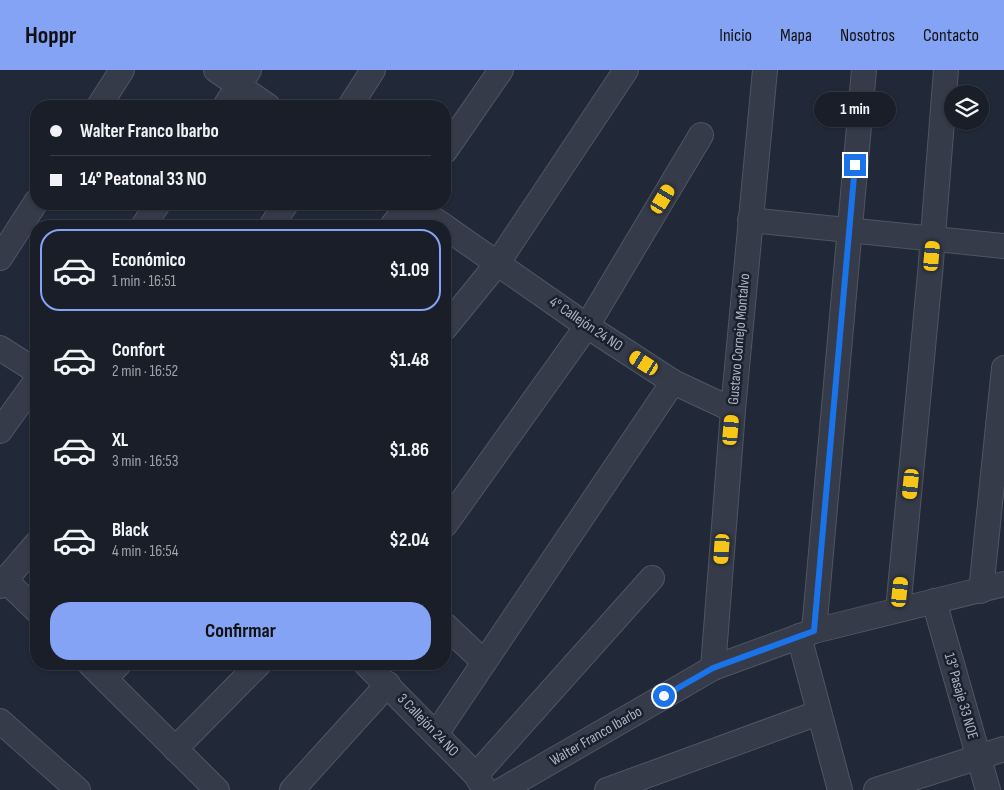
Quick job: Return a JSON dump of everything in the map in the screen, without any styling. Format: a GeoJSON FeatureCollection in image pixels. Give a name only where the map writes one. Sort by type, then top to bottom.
{"type":"FeatureCollection","features":[{"type":"Feature","properties":{"kind":"street"},"geometry":{"type":"LineString","coordinates":[[103,100],[122,70]]}},
{"type":"Feature","properties":{"kind":"street"},"geometry":{"type":"LineString","coordinates":[[216,70],[244,78],[263,100]]}},
{"type":"Feature","properties":{"kind":"street"},"geometry":{"type":"LineString","coordinates":[[354,100],[373,70]]}},
{"type":"Feature","properties":{"kind":"street"},"geometry":{"type":"LineString","coordinates":[[451,143],[501,70]]}},
{"type":"Feature","properties":{"kind":"street"},"geometry":{"type":"LineString","coordinates":[[451,321],[497,264],[626,70]]}},
{"type":"Feature","properties":{"kind":"street","name":"Gustavo Cornejo Montalvo"},"geometry":{"type":"LineString","coordinates":[[713,668],[733,410],[765,70]]}},
{"type":"Feature","properties":{"kind":"street"},"geometry":{"type":"LineString","coordinates":[[840,790],[818,713],[806,634],[850,230],[864,70]]}},
{"type":"Feature","properties":{"kind":"street"},"geometry":{"type":"LineString","coordinates":[[898,610],[934,238],[946,70]]}},
{"type":"Feature","properties":{"kind":"street"},"geometry":{"type":"LineString","coordinates":[[229,100],[244,78]]}},
{"type":"Feature","properties":{"kind":"street"},"geometry":{"type":"LineString","coordinates":[[451,517],[587,326],[701,136]]}},
{"type":"Feature","properties":{"kind":"street"},"geometry":{"type":"LineString","coordinates":[[0,258],[31,210]]}},
{"type":"Feature","properties":{"kind":"street"},"geometry":{"type":"LineString","coordinates":[[397,220],[405,210]]}},
{"type":"Feature","properties":{"kind":"street","name":"4° Callejón 24 NO"},"geometry":{"type":"LineString","coordinates":[[419,210],[434,220]]}},
{"type":"Feature","properties":{"kind":"street"},"geometry":{"type":"LineString","coordinates":[[750,220],[1004,246]]}},
{"type":"Feature","properties":{"kind":"street","name":"4° Callejón 24 NO"},"geometry":{"type":"LineString","coordinates":[[451,232],[587,326],[673,382],[733,410]]}},
{"type":"Feature","properties":{"kind":"street"},"geometry":{"type":"LineString","coordinates":[[0,348],[30,367]]}},
{"type":"Feature","properties":{"kind":"street"},"geometry":{"type":"LineString","coordinates":[[981,591],[1004,368]]}},
{"type":"Feature","properties":{"kind":"street"},"geometry":{"type":"LineString","coordinates":[[436,734],[673,382]]}},
{"type":"Feature","properties":{"kind":"street"},"geometry":{"type":"LineString","coordinates":[[0,431],[30,389]]}},
{"type":"Feature","properties":{"kind":"street"},"geometry":{"type":"LineString","coordinates":[[30,551],[3,583],[30,602]]}},
{"type":"Feature","properties":{"kind":"street"},"geometry":{"type":"LineString","coordinates":[[481,783],[652,578]]}},
{"type":"Feature","properties":{"kind":"street","name":"Walter Franco Ibarbo"},"geometry":{"type":"LineString","coordinates":[[502,790],[713,668],[806,634],[1004,584]]}},
{"type":"Feature","properties":{"kind":"street","name":"13° Pasaje 33 NOE"},"geometry":{"type":"LineString","coordinates":[[934,602],[988,790]]}},
{"type":"Feature","properties":{"kind":"street"},"geometry":{"type":"LineString","coordinates":[[451,631],[484,662]]}},
{"type":"Feature","properties":{"kind":"street"},"geometry":{"type":"LineString","coordinates":[[106,670],[175,749],[217,790]]}},
{"type":"Feature","properties":{"kind":"street"},"geometry":{"type":"LineString","coordinates":[[175,749],[253,670]]}},
{"type":"Feature","properties":{"kind":"street","name":"3 Callejón 24 NO"},"geometry":{"type":"LineString","coordinates":[[373,670],[481,783]]}},
{"type":"Feature","properties":{"kind":"street"},"geometry":{"type":"LineString","coordinates":[[292,790],[388,684]]}},
{"type":"Feature","properties":{"kind":"street"},"geometry":{"type":"LineString","coordinates":[[607,790],[818,713]]}},
{"type":"Feature","properties":{"kind":"street"},"geometry":{"type":"LineString","coordinates":[[0,721],[78,790]]}},
{"type":"Feature","properties":{"kind":"street"},"geometry":{"type":"LineString","coordinates":[[876,790],[1004,749]]}},
{"type":"Feature","properties":{"kind":"route"},"geometry":{"type":"LineString","coordinates":[[664,696],[713,668],[814,631],[855,165]]}}]}
